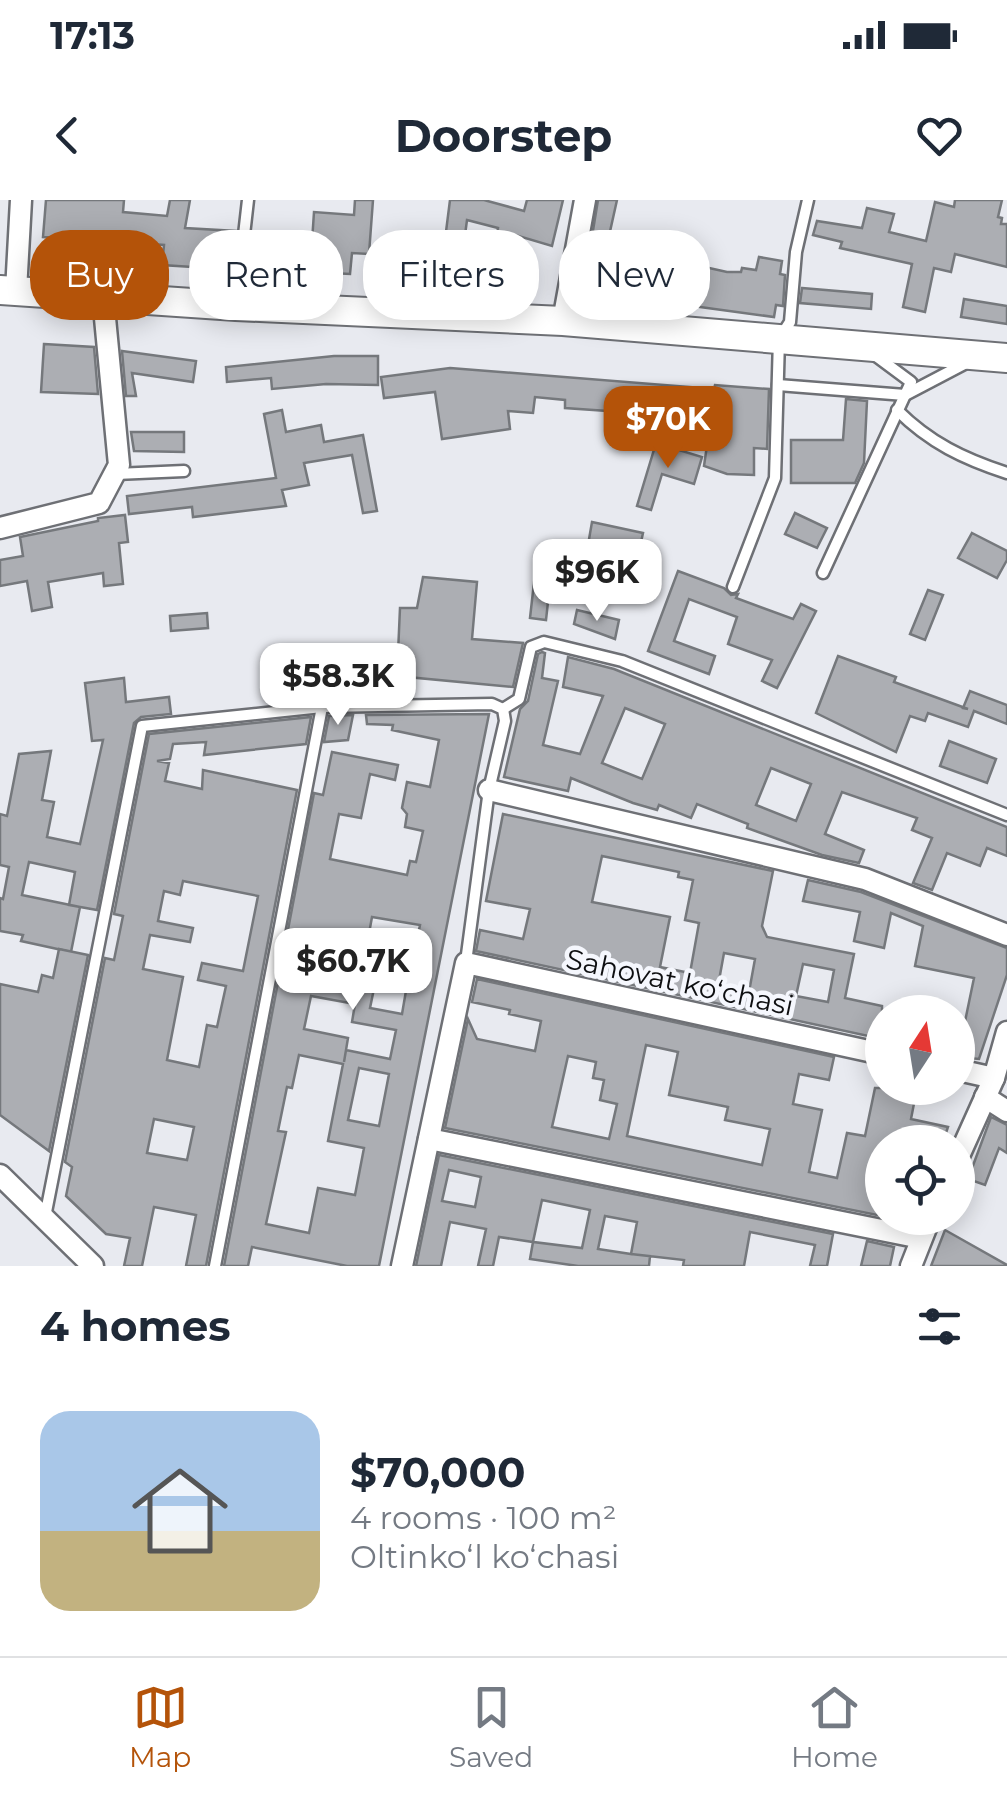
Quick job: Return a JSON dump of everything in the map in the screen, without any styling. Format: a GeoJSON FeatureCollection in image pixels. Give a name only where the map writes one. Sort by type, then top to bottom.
{"type":"FeatureCollection","features":[{"type":"Feature","properties":{"kind":"main road"},"geometry":{"type":"LineString","coordinates":[[343,311],[563,322],[994,357]]}},
{"type":"Feature","properties":{"kind":"street"},"geometry":{"type":"LineString","coordinates":[[8,290],[22,200]]}},
{"type":"Feature","properties":{"kind":"street"},"geometry":{"type":"LineString","coordinates":[[563,322],[585,200]]}},
{"type":"Feature","properties":{"kind":"street"},"geometry":{"type":"LineString","coordinates":[[0,528],[100,503],[120,465],[105,320]]}},
{"type":"Feature","properties":{"kind":"street"},"geometry":{"type":"LineString","coordinates":[[489,790],[865,880],[1007,935]]}},
{"type":"Feature","properties":{"kind":"street"},"geometry":{"type":"LineString","coordinates":[[402,1266],[466,964]]}},
{"type":"Feature","properties":{"kind":"street","name":"Sahovat koʻchasi"},"geometry":{"type":"LineString","coordinates":[[466,964],[865,1050]]}},
{"type":"Feature","properties":{"kind":"street"},"geometry":{"type":"LineString","coordinates":[[972,1125],[1007,1032]]}},
{"type":"Feature","properties":{"kind":"street"},"geometry":{"type":"LineString","coordinates":[[975,1079],[989,1087],[1007,1111]]}},
{"type":"Feature","properties":{"kind":"street"},"geometry":{"type":"LineString","coordinates":[[429,1140],[921,1238]]}},
{"type":"Feature","properties":{"kind":"street"},"geometry":{"type":"LineString","coordinates":[[0,1175],[93,1266]]}},
{"type":"Feature","properties":{"kind":"street"},"geometry":{"type":"LineString","coordinates":[[911,1266],[922,1235]]}},
{"type":"Feature","properties":{"kind":"lane"},"geometry":{"type":"LineString","coordinates":[[245,230],[248,200]]}},
{"type":"Feature","properties":{"kind":"lane"},"geometry":{"type":"LineString","coordinates":[[732,586],[774,478],[780,339],[790,322],[796,252],[808,200]]}},
{"type":"Feature","properties":{"kind":"lane"},"geometry":{"type":"LineString","coordinates":[[823,572],[911,382],[864,346]]}},
{"type":"Feature","properties":{"kind":"lane"},"geometry":{"type":"LineString","coordinates":[[778,385],[904,395],[994,357]]}},
{"type":"Feature","properties":{"kind":"lane"},"geometry":{"type":"LineString","coordinates":[[897,410],[919,432],[958,457],[1007,473]]}},
{"type":"Feature","properties":{"kind":"lane"},"geometry":{"type":"LineString","coordinates":[[115,474],[184,471]]}},
{"type":"Feature","properties":{"kind":"lane"},"geometry":{"type":"LineString","coordinates":[[503,710],[519,699],[531,647],[544,642],[622,661],[1007,815]]}},
{"type":"Feature","properties":{"kind":"lane"},"geometry":{"type":"LineString","coordinates":[[45,1217],[142,726],[322,707],[492,704],[503,710]]}},
{"type":"Feature","properties":{"kind":"lane"},"geometry":{"type":"LineString","coordinates":[[214,1266],[322,707]]}},
{"type":"Feature","properties":{"kind":"lane"},"geometry":{"type":"LineString","coordinates":[[466,964],[489,790],[505,721],[503,710]]}},
{"type":"Feature","properties":{"kind":"building"},"geometry":{"type":"Polygon","coordinates":[[[46,200],[124,200],[123,212],[167,216],[170,200],[190,200],[185,228],[219,230],[189,230],[189,267],[169,265],[169,230],[44,230],[46,200]]]}},
{"type":"Feature","properties":{"kind":"building"},"geometry":{"type":"Polygon","coordinates":[[[355,200],[373,200],[371,230],[363,230],[363,254],[352,253],[350,274],[343,274],[343,230],[313,230],[314,212],[354,215],[355,200]]]}},
{"type":"Feature","properties":{"kind":"building"},"geometry":{"type":"Polygon","coordinates":[[[450,200],[484,200],[524,211],[527,200],[563,200],[552,246],[539,242],[539,230],[498,230],[467,220],[466,230],[446,230],[450,200]]]}},
{"type":"Feature","properties":{"kind":"building"},"geometry":{"type":"Polygon","coordinates":[[[598,200],[617,200],[610,230],[593,230],[598,200]]]}},
{"type":"Feature","properties":{"kind":"building"},"geometry":{"type":"Polygon","coordinates":[[[955,200],[1002,200],[998,217],[1002,218],[1001,224],[1007,224],[1007,267],[955,254],[951,272],[934,268],[925,312],[903,307],[912,264],[840,248],[842,242],[813,235],[817,221],[862,228],[867,208],[894,214],[889,232],[926,241],[935,202],[954,207],[955,200]]]}},
{"type":"Feature","properties":{"kind":"building"},"geometry":{"type":"Polygon","coordinates":[[[759,257],[782,261],[783,306],[776,305],[774,317],[710,308],[710,268],[741,272],[742,268],[756,270],[759,257]]]}},
{"type":"Feature","properties":{"kind":"building"},"geometry":{"type":"Polygon","coordinates":[[[802,288],[872,294],[871,309],[800,303],[802,288]]]}},
{"type":"Feature","properties":{"kind":"building"},"geometry":{"type":"Polygon","coordinates":[[[964,299],[1007,306],[1007,324],[961,317],[964,299]]]}},
{"type":"Feature","properties":{"kind":"building"},"geometry":{"type":"Polygon","coordinates":[[[44,344],[94,347],[98,394],[41,392],[44,344]]]}},
{"type":"Feature","properties":{"kind":"building"},"geometry":{"type":"Polygon","coordinates":[[[122,351],[196,361],[193,382],[132,373],[136,396],[126,396],[122,351]]]}},
{"type":"Feature","properties":{"kind":"building"},"geometry":{"type":"Polygon","coordinates":[[[334,356],[378,356],[378,385],[272,389],[271,378],[227,382],[226,367],[334,356]]]}},
{"type":"Feature","properties":{"kind":"building"},"geometry":{"type":"Polygon","coordinates":[[[450,368],[714,389],[715,385],[769,389],[767,449],[754,448],[754,475],[727,474],[704,466],[713,404],[669,398],[665,415],[565,408],[565,400],[535,397],[533,413],[508,411],[510,429],[442,439],[435,392],[384,398],[381,377],[450,368]]]}},
{"type":"Feature","properties":{"kind":"building"},"geometry":{"type":"Polygon","coordinates":[[[846,399],[867,401],[864,463],[855,483],[791,483],[791,440],[843,440],[846,399]]]}},
{"type":"Feature","properties":{"kind":"building"},"geometry":{"type":"Polygon","coordinates":[[[282,410],[286,432],[321,425],[324,442],[363,435],[377,511],[363,513],[352,455],[304,463],[309,485],[282,490],[286,506],[193,517],[192,507],[129,514],[127,496],[276,478],[264,414],[282,410]]]}},
{"type":"Feature","properties":{"kind":"building"},"geometry":{"type":"Polygon","coordinates":[[[131,432],[184,432],[184,452],[134,451],[131,432]]]}},
{"type":"Feature","properties":{"kind":"building"},"geometry":{"type":"Polygon","coordinates":[[[656,443],[702,457],[694,484],[662,474],[651,510],[637,506],[656,443]]]}},
{"type":"Feature","properties":{"kind":"building"},"geometry":{"type":"Polygon","coordinates":[[[795,513],[827,528],[817,548],[785,534],[795,513]]]}},
{"type":"Feature","properties":{"kind":"building"},"geometry":{"type":"Polygon","coordinates":[[[125,515],[128,542],[119,543],[123,584],[104,586],[103,573],[48,582],[52,607],[32,611],[27,581],[0,586],[0,560],[23,556],[20,537],[125,515]]]}},
{"type":"Feature","properties":{"kind":"building"},"geometry":{"type":"Polygon","coordinates":[[[592,522],[643,533],[638,556],[588,545],[592,522]]]}},
{"type":"Feature","properties":{"kind":"building"},"geometry":{"type":"Polygon","coordinates":[[[972,533],[1007,551],[1007,560],[997,578],[958,558],[972,533]]]}},
{"type":"Feature","properties":{"kind":"building"},"geometry":{"type":"Polygon","coordinates":[[[537,556],[553,557],[546,620],[530,618],[537,556]]]}},
{"type":"Feature","properties":{"kind":"building"},"geometry":{"type":"Polygon","coordinates":[[[678,571],[793,619],[801,604],[816,611],[777,688],[762,681],[772,660],[728,644],[737,617],[689,599],[674,641],[715,656],[709,674],[648,651],[678,571]]]}},
{"type":"Feature","properties":{"kind":"building"},"geometry":{"type":"Polygon","coordinates":[[[423,577],[477,582],[472,639],[523,643],[513,687],[397,676],[400,608],[417,608],[423,577]]]}},
{"type":"Feature","properties":{"kind":"building"},"geometry":{"type":"Polygon","coordinates":[[[928,590],[943,595],[925,640],[910,634],[928,590]]]}},
{"type":"Feature","properties":{"kind":"building"},"geometry":{"type":"Polygon","coordinates":[[[577,610],[619,620],[615,639],[574,624],[577,610]]]}},
{"type":"Feature","properties":{"kind":"building"},"geometry":{"type":"Polygon","coordinates":[[[207,613],[208,628],[171,631],[170,616],[207,613]]]}},
{"type":"Feature","properties":{"kind":"building"},"geometry":{"type":"Polygon","coordinates":[[[545,653],[542,678],[558,681],[543,745],[580,754],[603,696],[563,687],[568,657],[614,669],[1007,827],[1007,856],[987,848],[980,866],[947,853],[932,890],[913,883],[932,838],[912,830],[917,818],[842,792],[825,834],[864,850],[859,863],[822,855],[747,828],[748,824],[697,804],[691,818],[659,805],[657,810],[633,803],[571,778],[568,791],[504,777],[538,654],[545,653]],[[625,708],[602,763],[642,779],[665,724],[625,708]],[[771,768],[756,805],[796,821],[811,784],[771,768]]]}},
{"type":"Feature","properties":{"kind":"building"},"geometry":{"type":"Polygon","coordinates":[[[838,656],[963,707],[970,691],[1007,705],[1007,724],[974,711],[968,727],[928,713],[925,721],[910,716],[896,752],[816,713],[838,656]]]}},
{"type":"Feature","properties":{"kind":"building"},"geometry":{"type":"Polygon","coordinates":[[[124,678],[126,702],[169,697],[171,714],[141,717],[134,723],[97,910],[80,907],[71,952],[21,941],[23,935],[0,931],[0,898],[3,899],[9,867],[0,865],[0,814],[7,816],[19,754],[51,751],[42,800],[54,802],[47,837],[80,844],[103,740],[92,741],[85,683],[124,678]],[[29,862],[22,895],[69,905],[75,872],[29,862]]]}},
{"type":"Feature","properties":{"kind":"building"},"geometry":{"type":"Polygon","coordinates":[[[489,714],[379,1266],[347,1266],[252,1247],[248,1266],[224,1266],[314,793],[323,795],[332,752],[398,765],[395,780],[370,774],[361,818],[339,814],[330,859],[407,875],[410,861],[416,862],[423,831],[405,827],[407,814],[402,808],[407,782],[430,787],[439,740],[392,730],[393,725],[367,724],[366,715],[489,714]],[[372,917],[364,961],[411,970],[420,925],[372,917]],[[376,979],[370,1008],[402,1014],[407,985],[376,979]],[[311,996],[304,1029],[348,1038],[346,1050],[390,1059],[396,1030],[352,1022],[355,1004],[311,996]],[[299,1055],[292,1088],[287,1087],[278,1131],[286,1132],[266,1224],[309,1233],[318,1188],[355,1195],[364,1148],[328,1141],[343,1064],[299,1055]],[[359,1068],[348,1120],[379,1126],[389,1074],[359,1068]]]}},
{"type":"Feature","properties":{"kind":"building"},"geometry":{"type":"Polygon","coordinates":[[[353,715],[348,740],[324,742],[329,716],[353,715]]]}},
{"type":"Feature","properties":{"kind":"building"},"geometry":{"type":"Polygon","coordinates":[[[311,717],[306,744],[204,755],[206,742],[173,744],[170,759],[157,761],[169,763],[165,781],[202,789],[203,770],[297,790],[206,1266],[186,1266],[196,1215],[154,1207],[142,1266],[124,1266],[130,1238],[106,1234],[66,1196],[72,1167],[65,1162],[105,958],[114,960],[123,916],[114,914],[149,734],[311,717]],[[183,881],[180,895],[164,891],[158,921],[193,928],[190,942],[150,935],[143,969],[183,977],[167,1060],[199,1067],[207,1025],[217,1027],[226,986],[198,980],[202,963],[243,971],[258,896],[183,881]],[[154,1119],[147,1153],[187,1160],[194,1127],[154,1119]]]}},
{"type":"Feature","properties":{"kind":"building"},"geometry":{"type":"Polygon","coordinates":[[[949,741],[996,759],[987,783],[940,766],[949,741]]]}},
{"type":"Feature","properties":{"kind":"building"},"geometry":{"type":"Polygon","coordinates":[[[503,814],[773,871],[762,926],[767,937],[854,954],[845,998],[865,1002],[865,1035],[476,951],[480,930],[523,939],[530,909],[486,901],[503,814]],[[602,856],[592,902],[670,917],[660,967],[690,973],[699,923],[685,920],[693,880],[678,877],[679,872],[602,856]],[[724,953],[718,986],[749,992],[755,959],[724,953]],[[803,964],[796,996],[828,1002],[834,970],[803,964]]]}},
{"type":"Feature","properties":{"kind":"building"},"geometry":{"type":"Polygon","coordinates":[[[808,880],[861,892],[1007,948],[1007,975],[979,1059],[975,1059],[975,995],[970,995],[974,978],[915,966],[923,926],[891,913],[884,948],[854,941],[860,912],[803,901],[808,880]]]}},
{"type":"Feature","properties":{"kind":"building"},"geometry":{"type":"Polygon","coordinates":[[[59,949],[88,955],[49,1151],[0,1115],[0,984],[38,992],[42,975],[53,978],[59,949]]]}},
{"type":"Feature","properties":{"kind":"building"},"geometry":{"type":"Polygon","coordinates":[[[477,979],[834,1057],[829,1080],[799,1074],[793,1104],[822,1110],[809,1172],[837,1178],[847,1133],[865,1136],[865,1213],[445,1128],[468,1019],[477,1039],[535,1051],[541,1021],[509,1014],[510,1010],[472,1002],[477,979]],[[646,1045],[627,1136],[762,1165],[770,1129],[725,1120],[728,1107],[669,1095],[678,1052],[646,1045]],[[568,1056],[552,1127],[609,1139],[617,1104],[600,1100],[604,1080],[593,1078],[596,1062],[568,1056]]]}},
{"type":"Feature","properties":{"kind":"building"},"geometry":{"type":"Polygon","coordinates":[[[871,1105],[914,1105],[911,1119],[939,1125],[867,1125],[871,1105]]]}},
{"type":"Feature","properties":{"kind":"building"},"geometry":{"type":"Polygon","coordinates":[[[991,1117],[1007,1125],[1007,1153],[999,1148],[985,1185],[975,1181],[975,1160],[991,1117]]]}},
{"type":"Feature","properties":{"kind":"building"},"geometry":{"type":"Polygon","coordinates":[[[439,1155],[833,1234],[827,1266],[810,1266],[815,1245],[750,1232],[744,1266],[683,1266],[684,1260],[650,1256],[649,1266],[578,1266],[530,1259],[533,1242],[499,1237],[493,1266],[478,1266],[486,1229],[450,1222],[441,1266],[416,1266],[439,1155]],[[449,1170],[442,1201],[475,1207],[481,1177],[449,1170]],[[542,1200],[533,1242],[582,1248],[590,1210],[542,1200]],[[605,1216],[598,1249],[631,1254],[637,1222],[605,1216]]]}},
{"type":"Feature","properties":{"kind":"building"},"geometry":{"type":"Polygon","coordinates":[[[943,1235],[954,1235],[1007,1265],[1007,1266],[931,1266],[943,1235]]]}},
{"type":"Feature","properties":{"kind":"building"},"geometry":{"type":"Polygon","coordinates":[[[867,1241],[894,1247],[890,1266],[861,1266],[867,1241]]]}}]}
